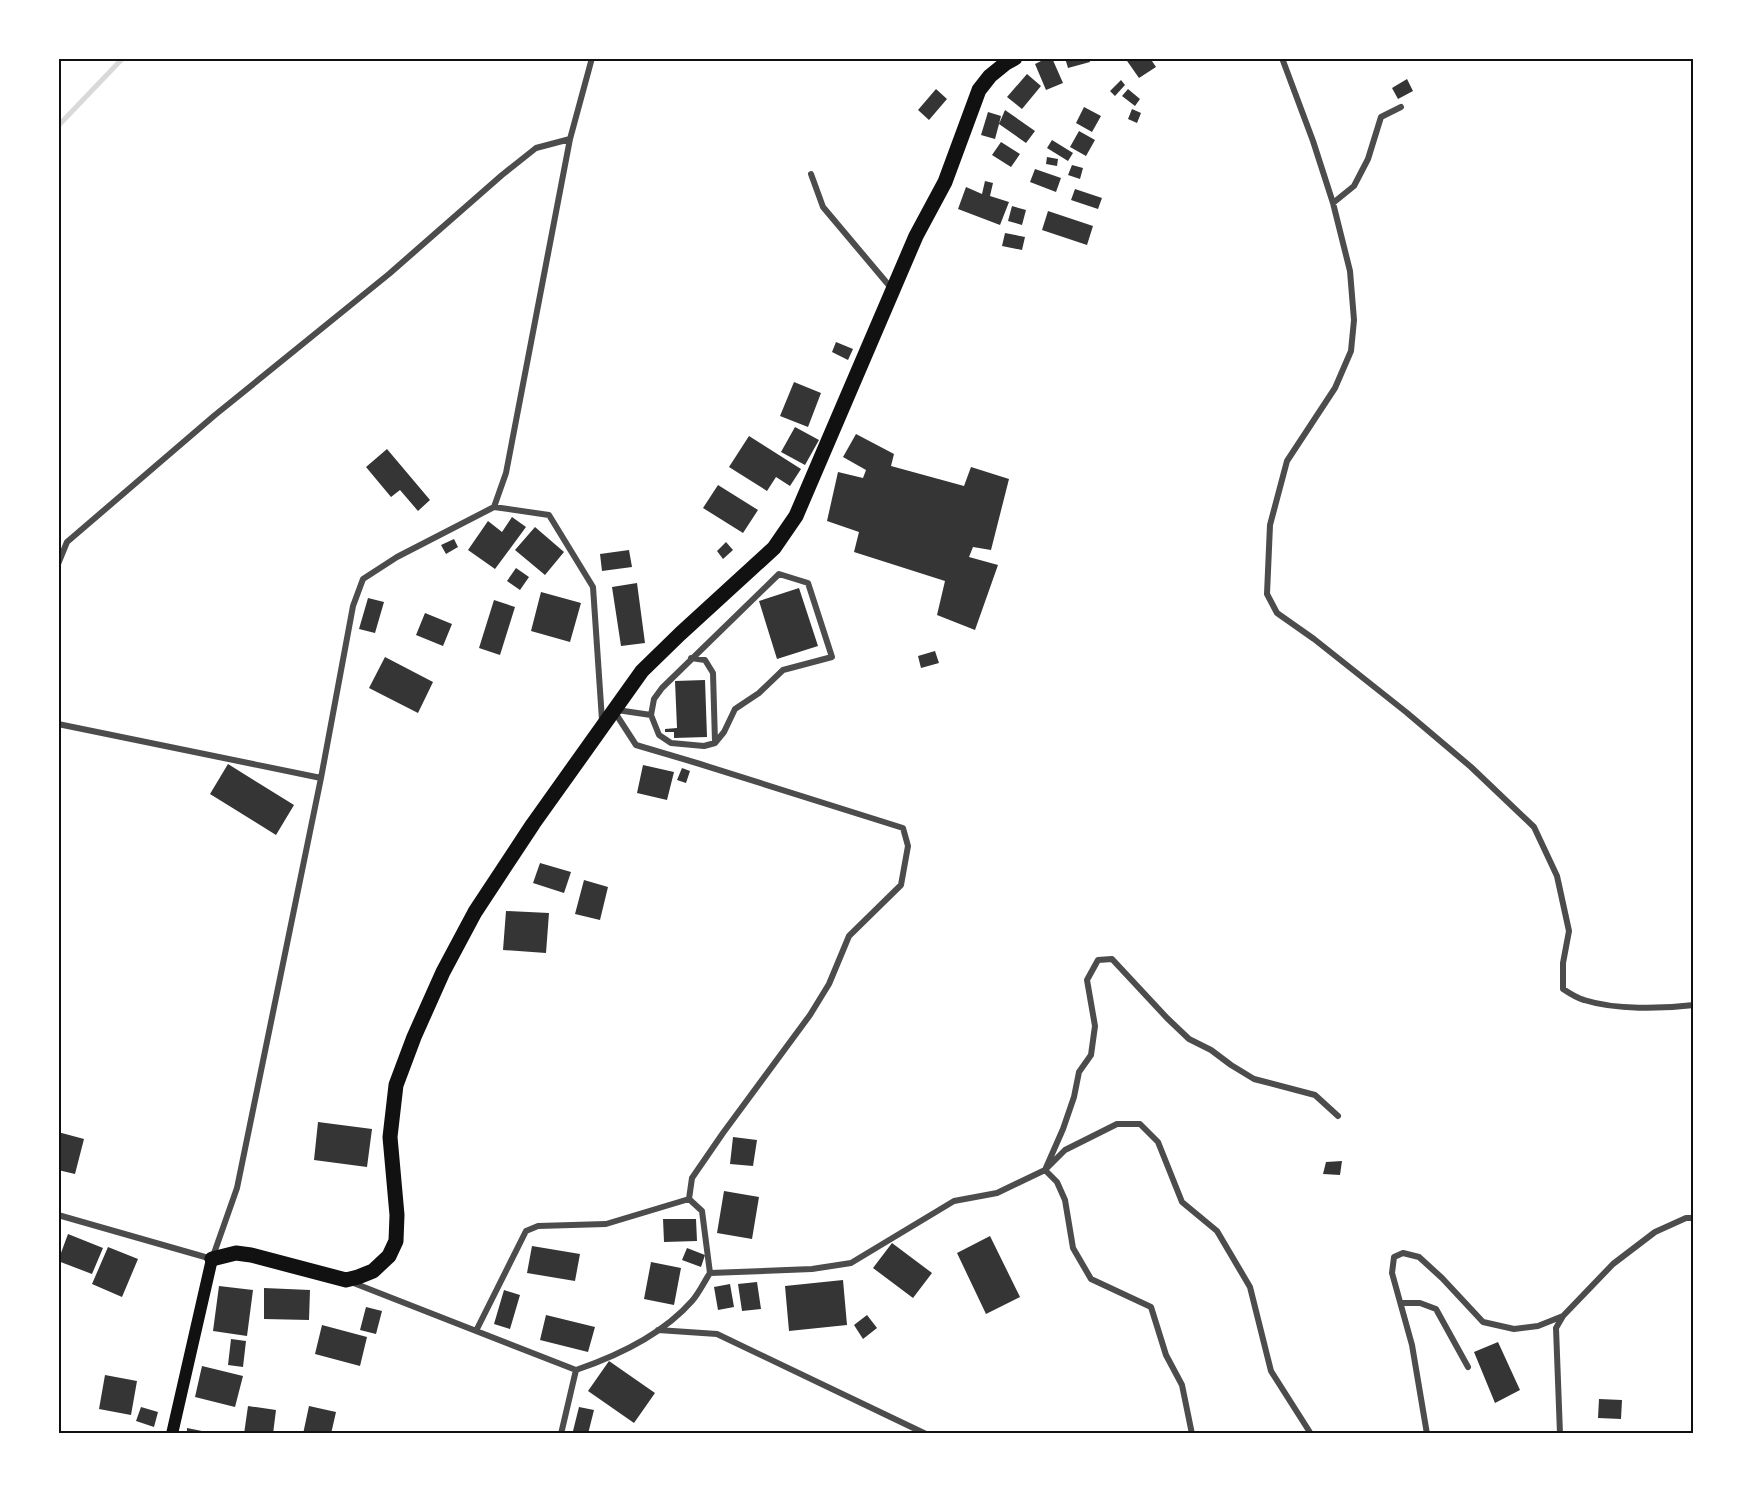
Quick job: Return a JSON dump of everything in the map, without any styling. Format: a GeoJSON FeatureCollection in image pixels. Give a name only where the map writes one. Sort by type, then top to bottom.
{"type":"FeatureCollection","features":[{"type":"Feature","properties":{"kind":"main road"},"geometry":{"type":"LineString","coordinates":[[172,1434],[212,1259],[236,1253],[251,1255],[346,1280],[373,1271],[389,1256],[396,1241],[397,1215],[390,1137],[396,1085],[414,1037],[443,972],[475,912],[533,824],[642,671],[774,548],[796,516],[916,236],[945,182],[979,90],[990,76],[1016,58]]}},
{"type":"Feature","properties":{"kind":"street"},"geometry":{"type":"LineString","coordinates":[[494,507],[508,462],[570,139],[592,58]]}},
{"type":"Feature","properties":{"kind":"street"},"geometry":{"type":"LineString","coordinates":[[1282,58],[1333,203],[1350,271],[1354,320],[1351,351],[1335,388],[1287,461],[1270,525],[1268,594],[1277,613],[1314,639],[1472,767],[1533,827],[1557,876],[1569,931],[1563,963],[1563,989],[1583,1000],[1616,1005],[1668,1008],[1694,1005]]}},
{"type":"Feature","properties":{"kind":"street"},"geometry":{"type":"LineString","coordinates":[[1333,203],[1354,186],[1368,159],[1381,117],[1401,107]]}},
{"type":"Feature","properties":{"kind":"street"},"geometry":{"type":"LineString","coordinates":[[58,564],[67,542],[215,415],[389,274],[502,175],[536,148],[570,139]]}},
{"type":"Feature","properties":{"kind":"street"},"geometry":{"type":"LineString","coordinates":[[812,174],[823,207],[893,290]]}},
{"type":"Feature","properties":{"kind":"street"},"geometry":{"type":"LineString","coordinates":[[58,1215],[212,1259],[237,1188],[321,778],[353,606],[363,579],[397,557],[494,507],[549,515],[593,586],[602,725]]}},
{"type":"Feature","properties":{"kind":"street"},"geometry":{"type":"LineString","coordinates":[[779,574],[808,584],[832,657],[783,670],[759,693],[735,709],[724,732],[715,743],[704,746],[671,743],[659,735],[651,715],[654,699],[691,658],[779,574]]}},
{"type":"Feature","properties":{"kind":"street"},"geometry":{"type":"LineString","coordinates":[[691,658],[705,660],[713,672],[715,743]]}},
{"type":"Feature","properties":{"kind":"street"},"geometry":{"type":"LineString","coordinates":[[614,710],[651,715]]}},
{"type":"Feature","properties":{"kind":"street"},"geometry":{"type":"LineString","coordinates":[[614,710],[636,746],[903,828],[908,846],[901,885],[849,936],[829,984],[810,1015],[723,1132],[692,1178],[689,1199]]}},
{"type":"Feature","properties":{"kind":"street"},"geometry":{"type":"LineString","coordinates":[[58,724],[321,778]]}},
{"type":"Feature","properties":{"kind":"street"},"geometry":{"type":"LineString","coordinates":[[1045,1170],[1063,1129],[1074,1097],[1079,1072],[1091,1055],[1095,1026],[1087,980],[1098,960],[1112,959],[1189,1039],[1211,1050],[1254,1079],[1315,1095],[1338,1116]]}},
{"type":"Feature","properties":{"kind":"street"},"geometry":{"type":"LineString","coordinates":[[710,1273],[812,1269],[851,1263],[954,1201],[997,1194],[1045,1170],[1065,1150],[1117,1124],[1140,1124],[1158,1142],[1182,1202],[1217,1231],[1250,1287],[1271,1371],[1311,1434]]}},
{"type":"Feature","properties":{"kind":"street"},"geometry":{"type":"LineString","coordinates":[[1045,1170],[1057,1182],[1065,1200],[1073,1248],[1091,1279],[1151,1307],[1166,1355],[1182,1385],[1192,1434]]}},
{"type":"Feature","properties":{"kind":"street"},"geometry":{"type":"LineString","coordinates":[[346,1280],[576,1370],[600,1362],[658,1330],[693,1300],[710,1273],[702,1211],[689,1199]]}},
{"type":"Feature","properties":{"kind":"street"},"geometry":{"type":"LineString","coordinates":[[476,1331],[526,1231],[538,1226],[606,1224],[689,1199]]}},
{"type":"Feature","properties":{"kind":"street"},"geometry":{"type":"LineString","coordinates":[[1560,1434],[1556,1328],[1563,1316],[1613,1264],[1655,1232],[1686,1218],[1694,1218]]}},
{"type":"Feature","properties":{"kind":"street"},"geometry":{"type":"LineString","coordinates":[[1427,1434],[1412,1345],[1392,1273],[1394,1257],[1403,1253],[1419,1257],[1483,1322],[1514,1329],[1538,1326],[1563,1316]]}},
{"type":"Feature","properties":{"kind":"street"},"geometry":{"type":"LineString","coordinates":[[1401,1303],[1420,1303],[1436,1308],[1468,1367]]}},
{"type":"Feature","properties":{"kind":"street"},"geometry":{"type":"LineString","coordinates":[[658,1330],[717,1334],[926,1434]]}},
{"type":"Feature","properties":{"kind":"street"},"geometry":{"type":"LineString","coordinates":[[561,1434],[576,1370]]}},
{"type":"Feature","properties":{"kind":"building"},"geometry":{"type":"Polygon","coordinates":[[[1052,58],[1063,83],[1046,90],[1035,64],[1052,58]]]}},
{"type":"Feature","properties":{"kind":"building"},"geometry":{"type":"Polygon","coordinates":[[[1065,58],[1089,58],[1090,62],[1068,68],[1065,58]]]}},
{"type":"Feature","properties":{"kind":"building"},"geometry":{"type":"Polygon","coordinates":[[[1125,58],[1150,58],[1156,67],[1139,78],[1125,58]]]}},
{"type":"Feature","properties":{"kind":"building"},"geometry":{"type":"Polygon","coordinates":[[[1027,74],[1041,86],[1022,109],[1007,97],[1027,74]]]}},
{"type":"Feature","properties":{"kind":"building"},"geometry":{"type":"Polygon","coordinates":[[[1407,79],[1413,91],[1398,99],[1392,88],[1407,79]]]}},
{"type":"Feature","properties":{"kind":"building"},"geometry":{"type":"Polygon","coordinates":[[[1121,80],[1125,85],[1115,96],[1110,91],[1121,80]]]}},
{"type":"Feature","properties":{"kind":"building"},"geometry":{"type":"Polygon","coordinates":[[[936,89],[947,99],[929,120],[918,110],[936,89]]]}},
{"type":"Feature","properties":{"kind":"building"},"geometry":{"type":"Polygon","coordinates":[[[1128,89],[1140,99],[1135,106],[1122,96],[1128,89]]]}},
{"type":"Feature","properties":{"kind":"building"},"geometry":{"type":"Polygon","coordinates":[[[1084,107],[1101,116],[1092,132],[1076,123],[1084,107]]]}},
{"type":"Feature","properties":{"kind":"building"},"geometry":{"type":"Polygon","coordinates":[[[1132,109],[1141,113],[1137,123],[1128,119],[1132,109]]]}},
{"type":"Feature","properties":{"kind":"building"},"geometry":{"type":"Polygon","coordinates":[[[1005,110],[1035,131],[1026,143],[999,124],[1005,110]]]}},
{"type":"Feature","properties":{"kind":"building"},"geometry":{"type":"Polygon","coordinates":[[[988,112],[1001,116],[995,139],[981,135],[988,112]]]}},
{"type":"Feature","properties":{"kind":"building"},"geometry":{"type":"Polygon","coordinates":[[[1079,131],[1095,140],[1086,156],[1070,147],[1079,131]]]}},
{"type":"Feature","properties":{"kind":"building"},"geometry":{"type":"Polygon","coordinates":[[[1052,140],[1073,153],[1068,161],[1047,148],[1052,140]]]}},
{"type":"Feature","properties":{"kind":"building"},"geometry":{"type":"Polygon","coordinates":[[[1001,142],[1020,154],[1011,167],[992,155],[1001,142]]]}},
{"type":"Feature","properties":{"kind":"building"},"geometry":{"type":"Polygon","coordinates":[[[1047,157],[1058,159],[1057,166],[1046,164],[1047,157]]]}},
{"type":"Feature","properties":{"kind":"building"},"geometry":{"type":"Polygon","coordinates":[[[1072,165],[1083,168],[1080,179],[1068,175],[1072,165]]]}},
{"type":"Feature","properties":{"kind":"building"},"geometry":{"type":"Polygon","coordinates":[[[1035,169],[1061,178],[1056,192],[1030,182],[1035,169]]]}},
{"type":"Feature","properties":{"kind":"building"},"geometry":{"type":"Polygon","coordinates":[[[985,181],[993,183],[990,196],[1009,202],[1000,225],[958,209],[966,187],[982,194],[985,181]]]}},
{"type":"Feature","properties":{"kind":"building"},"geometry":{"type":"Polygon","coordinates":[[[1075,189],[1102,198],[1098,209],[1071,200],[1075,189]]]}},
{"type":"Feature","properties":{"kind":"building"},"geometry":{"type":"Polygon","coordinates":[[[1012,206],[1026,210],[1022,225],[1008,221],[1012,206]]]}},
{"type":"Feature","properties":{"kind":"building"},"geometry":{"type":"Polygon","coordinates":[[[1048,211],[1093,226],[1087,245],[1042,230],[1048,211]]]}},
{"type":"Feature","properties":{"kind":"building"},"geometry":{"type":"Polygon","coordinates":[[[1005,233],[1025,237],[1022,250],[1002,246],[1005,233]]]}},
{"type":"Feature","properties":{"kind":"building"},"geometry":{"type":"Polygon","coordinates":[[[836,342],[853,349],[848,360],[832,352],[836,342]]]}},
{"type":"Feature","properties":{"kind":"building"},"geometry":{"type":"Polygon","coordinates":[[[794,382],[821,393],[808,427],[780,416],[794,382]]]}},
{"type":"Feature","properties":{"kind":"building"},"geometry":{"type":"Polygon","coordinates":[[[795,427],[819,440],[805,465],[781,452],[795,427]]]}},
{"type":"Feature","properties":{"kind":"building"},"geometry":{"type":"Polygon","coordinates":[[[856,434],[894,454],[891,466],[964,486],[971,467],[1009,479],[991,550],[973,547],[969,557],[998,565],[975,630],[937,615],[945,581],[854,552],[859,532],[827,521],[838,472],[863,478],[866,470],[843,457],[856,434]]]}},
{"type":"Feature","properties":{"kind":"building"},"geometry":{"type":"Polygon","coordinates":[[[749,436],[801,469],[790,486],[776,477],[767,491],[729,467],[749,436]]]}},
{"type":"Feature","properties":{"kind":"building"},"geometry":{"type":"Polygon","coordinates":[[[387,449],[430,500],[418,511],[400,490],[391,497],[366,467],[387,449]]]}},
{"type":"Feature","properties":{"kind":"building"},"geometry":{"type":"Polygon","coordinates":[[[718,485],[758,510],[743,533],[703,508],[718,485]]]}},
{"type":"Feature","properties":{"kind":"building"},"geometry":{"type":"Polygon","coordinates":[[[512,517],[526,527],[495,569],[468,550],[488,521],[502,532],[512,517]]]}},
{"type":"Feature","properties":{"kind":"building"},"geometry":{"type":"Polygon","coordinates":[[[535,527],[564,552],[545,575],[515,550],[535,527]]]}},
{"type":"Feature","properties":{"kind":"building"},"geometry":{"type":"Polygon","coordinates":[[[454,539],[458,547],[446,554],[441,545],[454,539]]]}},
{"type":"Feature","properties":{"kind":"building"},"geometry":{"type":"Polygon","coordinates":[[[726,542],[733,550],[723,559],[717,551],[726,542]]]}},
{"type":"Feature","properties":{"kind":"building"},"geometry":{"type":"Polygon","coordinates":[[[629,550],[632,567],[602,571],[600,554],[629,550]]]}},
{"type":"Feature","properties":{"kind":"building"},"geometry":{"type":"Polygon","coordinates":[[[516,568],[529,577],[520,590],[507,581],[516,568]]]}},
{"type":"Feature","properties":{"kind":"building"},"geometry":{"type":"Polygon","coordinates":[[[637,583],[645,643],[621,646],[612,587],[637,583]]]}},
{"type":"Feature","properties":{"kind":"building"},"geometry":{"type":"Polygon","coordinates":[[[799,588],[818,646],[777,659],[759,601],[799,588]]]}},
{"type":"Feature","properties":{"kind":"building"},"geometry":{"type":"Polygon","coordinates":[[[541,592],[581,603],[570,642],[531,631],[541,592]]]}},
{"type":"Feature","properties":{"kind":"building"},"geometry":{"type":"Polygon","coordinates":[[[368,598],[384,602],[375,633],[359,629],[368,598]]]}},
{"type":"Feature","properties":{"kind":"building"},"geometry":{"type":"Polygon","coordinates":[[[494,600],[515,607],[500,655],[479,648],[494,600]]]}},
{"type":"Feature","properties":{"kind":"building"},"geometry":{"type":"Polygon","coordinates":[[[425,613],[452,624],[443,646],[416,635],[425,613]]]}},
{"type":"Feature","properties":{"kind":"building"},"geometry":{"type":"Polygon","coordinates":[[[935,651],[939,663],[921,668],[918,656],[935,651]]]}},
{"type":"Feature","properties":{"kind":"building"},"geometry":{"type":"Polygon","coordinates":[[[385,657],[433,682],[418,713],[369,688],[385,657]]]}},
{"type":"Feature","properties":{"kind":"building"},"geometry":{"type":"Polygon","coordinates":[[[705,680],[707,737],[674,738],[674,732],[665,732],[665,729],[677,728],[675,681],[705,680]]]}},
{"type":"Feature","properties":{"kind":"building"},"geometry":{"type":"Polygon","coordinates":[[[228,764],[294,805],[276,835],[210,794],[228,764]]]}},
{"type":"Feature","properties":{"kind":"building"},"geometry":{"type":"Polygon","coordinates":[[[643,765],[674,772],[667,800],[637,793],[643,765]]]}},
{"type":"Feature","properties":{"kind":"building"},"geometry":{"type":"Polygon","coordinates":[[[682,768],[690,771],[686,783],[677,780],[682,768]]]}},
{"type":"Feature","properties":{"kind":"building"},"geometry":{"type":"Polygon","coordinates":[[[540,863],[571,872],[564,893],[533,883],[540,863]]]}},
{"type":"Feature","properties":{"kind":"building"},"geometry":{"type":"Polygon","coordinates":[[[584,880],[608,887],[600,920],[575,914],[584,880]]]}},
{"type":"Feature","properties":{"kind":"building"},"geometry":{"type":"Polygon","coordinates":[[[506,911],[549,913],[546,953],[503,950],[506,911]]]}},
{"type":"Feature","properties":{"kind":"building"},"geometry":{"type":"Polygon","coordinates":[[[318,1122],[372,1129],[367,1167],[314,1160],[318,1122]]]}},
{"type":"Feature","properties":{"kind":"building"},"geometry":{"type":"Polygon","coordinates":[[[58,1132],[84,1139],[75,1174],[58,1170],[58,1132]]]}},
{"type":"Feature","properties":{"kind":"building"},"geometry":{"type":"Polygon","coordinates":[[[733,1137],[757,1140],[753,1166],[730,1164],[733,1137]]]}},
{"type":"Feature","properties":{"kind":"building"},"geometry":{"type":"Polygon","coordinates":[[[1342,1161],[1340,1175],[1323,1174],[1326,1162],[1342,1161]]]}},
{"type":"Feature","properties":{"kind":"building"},"geometry":{"type":"Polygon","coordinates":[[[724,1191],[759,1197],[752,1239],[717,1233],[724,1191]]]}},
{"type":"Feature","properties":{"kind":"building"},"geometry":{"type":"Polygon","coordinates":[[[663,1219],[696,1219],[697,1241],[664,1242],[663,1219]]]}},
{"type":"Feature","properties":{"kind":"building"},"geometry":{"type":"Polygon","coordinates":[[[68,1234],[103,1248],[92,1274],[58,1261],[68,1234]]]}},
{"type":"Feature","properties":{"kind":"building"},"geometry":{"type":"Polygon","coordinates":[[[990,1236],[1020,1297],[986,1314],[957,1253],[990,1236]]]}},
{"type":"Feature","properties":{"kind":"building"},"geometry":{"type":"Polygon","coordinates":[[[892,1243],[932,1273],[913,1298],[873,1268],[892,1243]]]}},
{"type":"Feature","properties":{"kind":"building"},"geometry":{"type":"Polygon","coordinates":[[[532,1246],[580,1254],[575,1281],[527,1273],[532,1246]]]}},
{"type":"Feature","properties":{"kind":"building"},"geometry":{"type":"Polygon","coordinates":[[[108,1247],[138,1259],[122,1297],[92,1284],[108,1247]]]}},
{"type":"Feature","properties":{"kind":"building"},"geometry":{"type":"Polygon","coordinates":[[[687,1248],[705,1255],[701,1267],[682,1260],[687,1248]]]}},
{"type":"Feature","properties":{"kind":"building"},"geometry":{"type":"Polygon","coordinates":[[[651,1262],[681,1268],[674,1305],[644,1299],[651,1262]]]}},
{"type":"Feature","properties":{"kind":"building"},"geometry":{"type":"Polygon","coordinates":[[[843,1280],[847,1325],[789,1331],[785,1286],[843,1280]]]}},
{"type":"Feature","properties":{"kind":"building"},"geometry":{"type":"Polygon","coordinates":[[[757,1282],[761,1309],[742,1311],[738,1284],[757,1282]]]}},
{"type":"Feature","properties":{"kind":"building"},"geometry":{"type":"Polygon","coordinates":[[[730,1284],[734,1307],[718,1310],[714,1287],[730,1284]]]}},
{"type":"Feature","properties":{"kind":"building"},"geometry":{"type":"Polygon","coordinates":[[[219,1286],[253,1290],[247,1336],[213,1331],[219,1286]]]}},
{"type":"Feature","properties":{"kind":"building"},"geometry":{"type":"Polygon","coordinates":[[[264,1288],[310,1290],[309,1320],[264,1319],[264,1288]]]}},
{"type":"Feature","properties":{"kind":"building"},"geometry":{"type":"Polygon","coordinates":[[[504,1290],[520,1295],[510,1329],[494,1324],[504,1290]]]}},
{"type":"Feature","properties":{"kind":"building"},"geometry":{"type":"Polygon","coordinates":[[[366,1307],[382,1311],[376,1334],[360,1330],[366,1307]]]}},
{"type":"Feature","properties":{"kind":"building"},"geometry":{"type":"Polygon","coordinates":[[[546,1315],[595,1327],[588,1352],[540,1340],[546,1315]]]}},
{"type":"Feature","properties":{"kind":"building"},"geometry":{"type":"Polygon","coordinates":[[[867,1315],[877,1328],[863,1339],[854,1325],[867,1315]]]}},
{"type":"Feature","properties":{"kind":"building"},"geometry":{"type":"Polygon","coordinates":[[[322,1325],[367,1337],[360,1366],[315,1354],[322,1325]]]}},
{"type":"Feature","properties":{"kind":"building"},"geometry":{"type":"Polygon","coordinates":[[[231,1339],[246,1341],[243,1367],[228,1365],[231,1339]]]}},
{"type":"Feature","properties":{"kind":"building"},"geometry":{"type":"Polygon","coordinates":[[[1498,1342],[1520,1390],[1495,1403],[1474,1352],[1498,1342]]]}},
{"type":"Feature","properties":{"kind":"building"},"geometry":{"type":"Polygon","coordinates":[[[609,1361],[655,1393],[634,1423],[588,1391],[609,1361]]]}},
{"type":"Feature","properties":{"kind":"building"},"geometry":{"type":"Polygon","coordinates":[[[202,1366],[243,1376],[235,1407],[195,1397],[202,1366]]]}},
{"type":"Feature","properties":{"kind":"building"},"geometry":{"type":"Polygon","coordinates":[[[105,1375],[137,1381],[131,1415],[99,1409],[105,1375]]]}},
{"type":"Feature","properties":{"kind":"building"},"geometry":{"type":"Polygon","coordinates":[[[1599,1399],[1622,1400],[1621,1419],[1598,1418],[1599,1399]]]}},
{"type":"Feature","properties":{"kind":"building"},"geometry":{"type":"Polygon","coordinates":[[[248,1406],[276,1410],[273,1434],[244,1434],[248,1406]]]}},
{"type":"Feature","properties":{"kind":"building"},"geometry":{"type":"Polygon","coordinates":[[[309,1406],[336,1412],[331,1434],[303,1434],[309,1406]]]}},
{"type":"Feature","properties":{"kind":"building"},"geometry":{"type":"Polygon","coordinates":[[[141,1407],[158,1412],[154,1427],[136,1421],[141,1407]]]}},
{"type":"Feature","properties":{"kind":"building"},"geometry":{"type":"Polygon","coordinates":[[[579,1407],[594,1410],[588,1434],[573,1431],[579,1407]]]}},
{"type":"Feature","properties":{"kind":"building"},"geometry":{"type":"Polygon","coordinates":[[[187,1428],[202,1431],[201,1434],[187,1434],[187,1428]]]}},
{"type":"Feature","properties":{"kind":"waterway"},"geometry":{"type":"LineString","coordinates":[[58,126],[123,58]]}}]}
